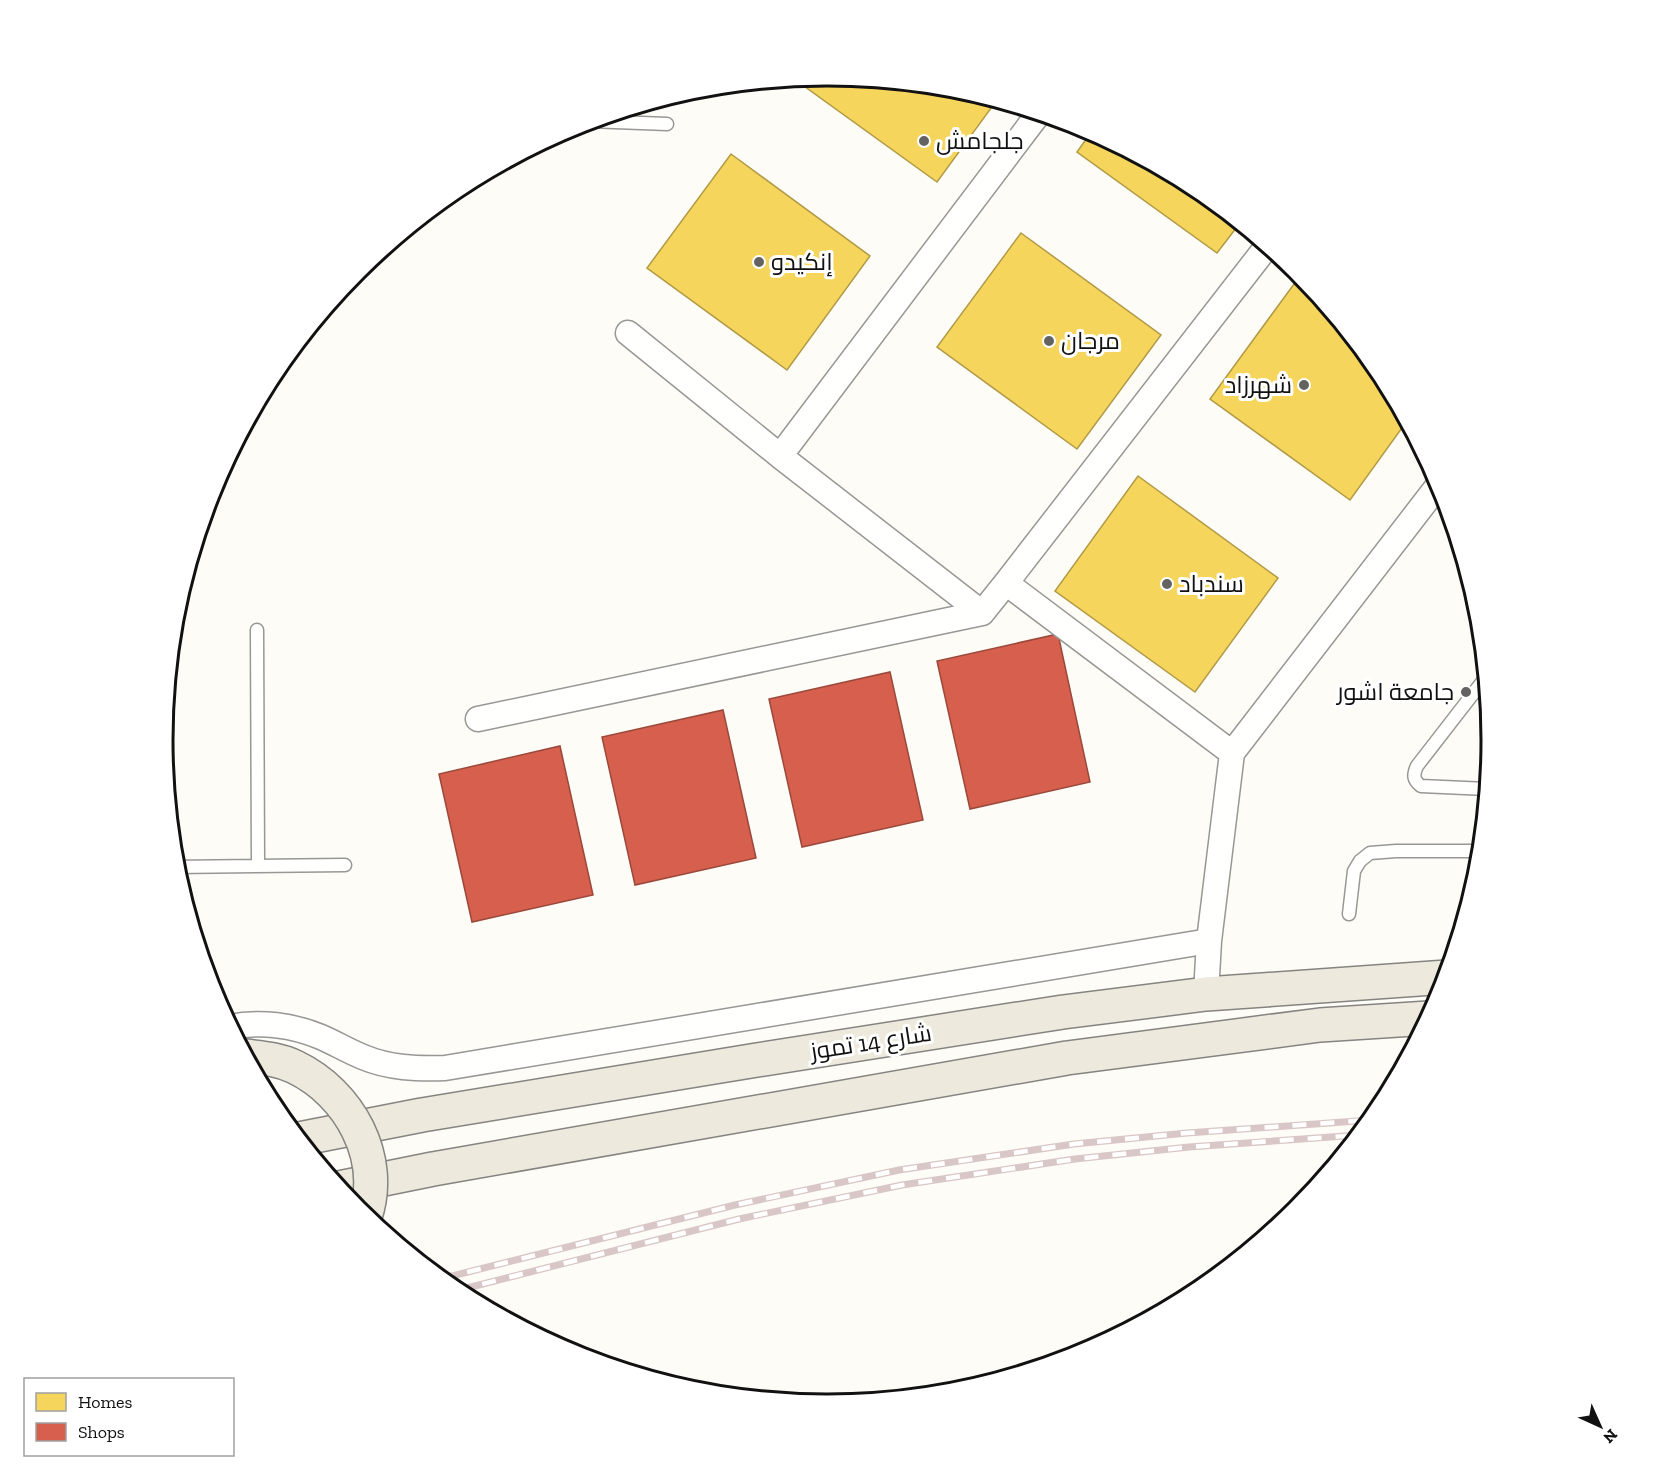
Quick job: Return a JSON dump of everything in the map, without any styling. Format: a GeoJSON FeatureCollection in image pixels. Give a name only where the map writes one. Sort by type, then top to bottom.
{"type":"FeatureCollection","features":[{"type":"Feature","properties":{"kind":"main road","name":"شارع 14 تموز"},"geometry":{"type":"LineString","coordinates":[[307,1137],[422,1115],[757,1059],[1063,1012],[1206,994],[1437,978]]}},
{"type":"Feature","properties":{"kind":"main road","name":"شارع 14 تموز"},"geometry":{"type":"LineString","coordinates":[[348,1186],[433,1169],[1067,1058],[1320,1025],[1419,1019]]}},
{"type":"Feature","properties":{"kind":"main road"},"geometry":{"type":"LineString","coordinates":[[255,1057],[293,1065],[315,1078],[334,1094],[350,1114],[361,1136],[368,1160],[370,1185],[367,1206]]}},
{"type":"Feature","properties":{"kind":"street"},"geometry":{"type":"LineString","coordinates":[[780,456],[1034,119]]}},
{"type":"Feature","properties":{"kind":"street"},"geometry":{"type":"LineString","coordinates":[[478,719],[982,613],[1263,252]]}},
{"type":"Feature","properties":{"kind":"street"},"geometry":{"type":"LineString","coordinates":[[628,333],[780,456],[982,613]]}},
{"type":"Feature","properties":{"kind":"street"},"geometry":{"type":"LineString","coordinates":[[1206,994],[1209,941],[1232,753],[1433,492]]}},
{"type":"Feature","properties":{"kind":"street"},"geometry":{"type":"LineString","coordinates":[[1006,583],[1232,753]]}},
{"type":"Feature","properties":{"kind":"street"},"geometry":{"type":"LineString","coordinates":[[239,1026],[256,1024],[288,1027],[320,1036],[364,1058],[390,1065],[417,1069],[445,1068],[1209,941]]}},
{"type":"Feature","properties":{"kind":"lane"},"geometry":{"type":"LineString","coordinates":[[612,122],[667,124]]}},
{"type":"Feature","properties":{"kind":"lane"},"geometry":{"type":"LineString","coordinates":[[257,630],[258,866]]}},
{"type":"Feature","properties":{"kind":"lane"},"geometry":{"type":"LineString","coordinates":[[1479,686],[1413,774],[1416,782],[1421,786],[1479,789]]}},
{"type":"Feature","properties":{"kind":"lane"},"geometry":{"type":"LineString","coordinates":[[1349,914],[1354,871],[1360,861],[1370,853],[1472,851]]}},
{"type":"Feature","properties":{"kind":"lane"},"geometry":{"type":"LineString","coordinates":[[185,867],[345,865]]}},
{"type":"Feature","properties":{"kind":"building: Homes","name":"جلجامش"},"geometry":{"type":"Polygon","coordinates":[[[805,87],[870,87],[912,91],[992,107],[937,182],[805,87]]]}},
{"type":"Feature","properties":{"kind":"building: Homes"},"geometry":{"type":"Polygon","coordinates":[[[1086,139],[1116,153],[1191,196],[1235,229],[1217,253],[1077,152],[1086,139]]]}},
{"type":"Feature","properties":{"kind":"building: Homes","name":"إنكيدو"},"geometry":{"type":"Polygon","coordinates":[[[731,154],[870,256],[787,370],[647,268],[731,154]]]}},
{"type":"Feature","properties":{"kind":"building: Homes","name":"مرجان"},"geometry":{"type":"Polygon","coordinates":[[[1021,233],[1161,335],[1077,449],[937,347],[1021,233]]]}},
{"type":"Feature","properties":{"kind":"building: Homes","name":"شهرزاد"},"geometry":{"type":"Polygon","coordinates":[[[1294,284],[1319,308],[1346,342],[1371,376],[1402,428],[1350,500],[1210,399],[1294,284]]]}},
{"type":"Feature","properties":{"kind":"building: Homes","name":"سندباد"},"geometry":{"type":"Polygon","coordinates":[[[1138,476],[1278,578],[1195,692],[1055,591],[1138,476]]]}},
{"type":"Feature","properties":{"kind":"building: Shops"},"geometry":{"type":"Polygon","coordinates":[[[1058,634],[1090,782],[970,809],[937,661],[1058,634]]]}},
{"type":"Feature","properties":{"kind":"building: Shops"},"geometry":{"type":"Polygon","coordinates":[[[890,672],[923,820],[802,847],[769,699],[890,672]]]}},
{"type":"Feature","properties":{"kind":"building: Shops"},"geometry":{"type":"Polygon","coordinates":[[[723,710],[756,858],[635,885],[602,737],[723,710]]]}},
{"type":"Feature","properties":{"kind":"building: Shops"},"geometry":{"type":"Polygon","coordinates":[[[560,746],[593,895],[472,922],[439,774],[560,746]]]}},
{"type":"Feature","properties":{"kind":"railway"},"geometry":{"type":"LineString","coordinates":[[452,1276],[735,1205],[899,1170],[1074,1144],[1187,1133],[1359,1121]]}},
{"type":"Feature","properties":{"kind":"railway"},"geometry":{"type":"LineString","coordinates":[[469,1288],[739,1219],[902,1185],[1075,1159],[1189,1147],[1348,1136]]}},
{"type":"Feature","properties":{"kind":"place","name":"جلجامش"},"geometry":{"type":"Point","coordinates":[924,141]}},
{"type":"Feature","properties":{"kind":"place","name":"إنكيدو"},"geometry":{"type":"Point","coordinates":[759,262]}},
{"type":"Feature","properties":{"kind":"place","name":"مرجان"},"geometry":{"type":"Point","coordinates":[1049,341]}},
{"type":"Feature","properties":{"kind":"place","name":"شهرزاد"},"geometry":{"type":"Point","coordinates":[1304,385]}},
{"type":"Feature","properties":{"kind":"place","name":"سندباد"},"geometry":{"type":"Point","coordinates":[1167,584]}},
{"type":"Feature","properties":{"kind":"place","name":"جامعة اشور"},"geometry":{"type":"Point","coordinates":[1466,692]}}]}
